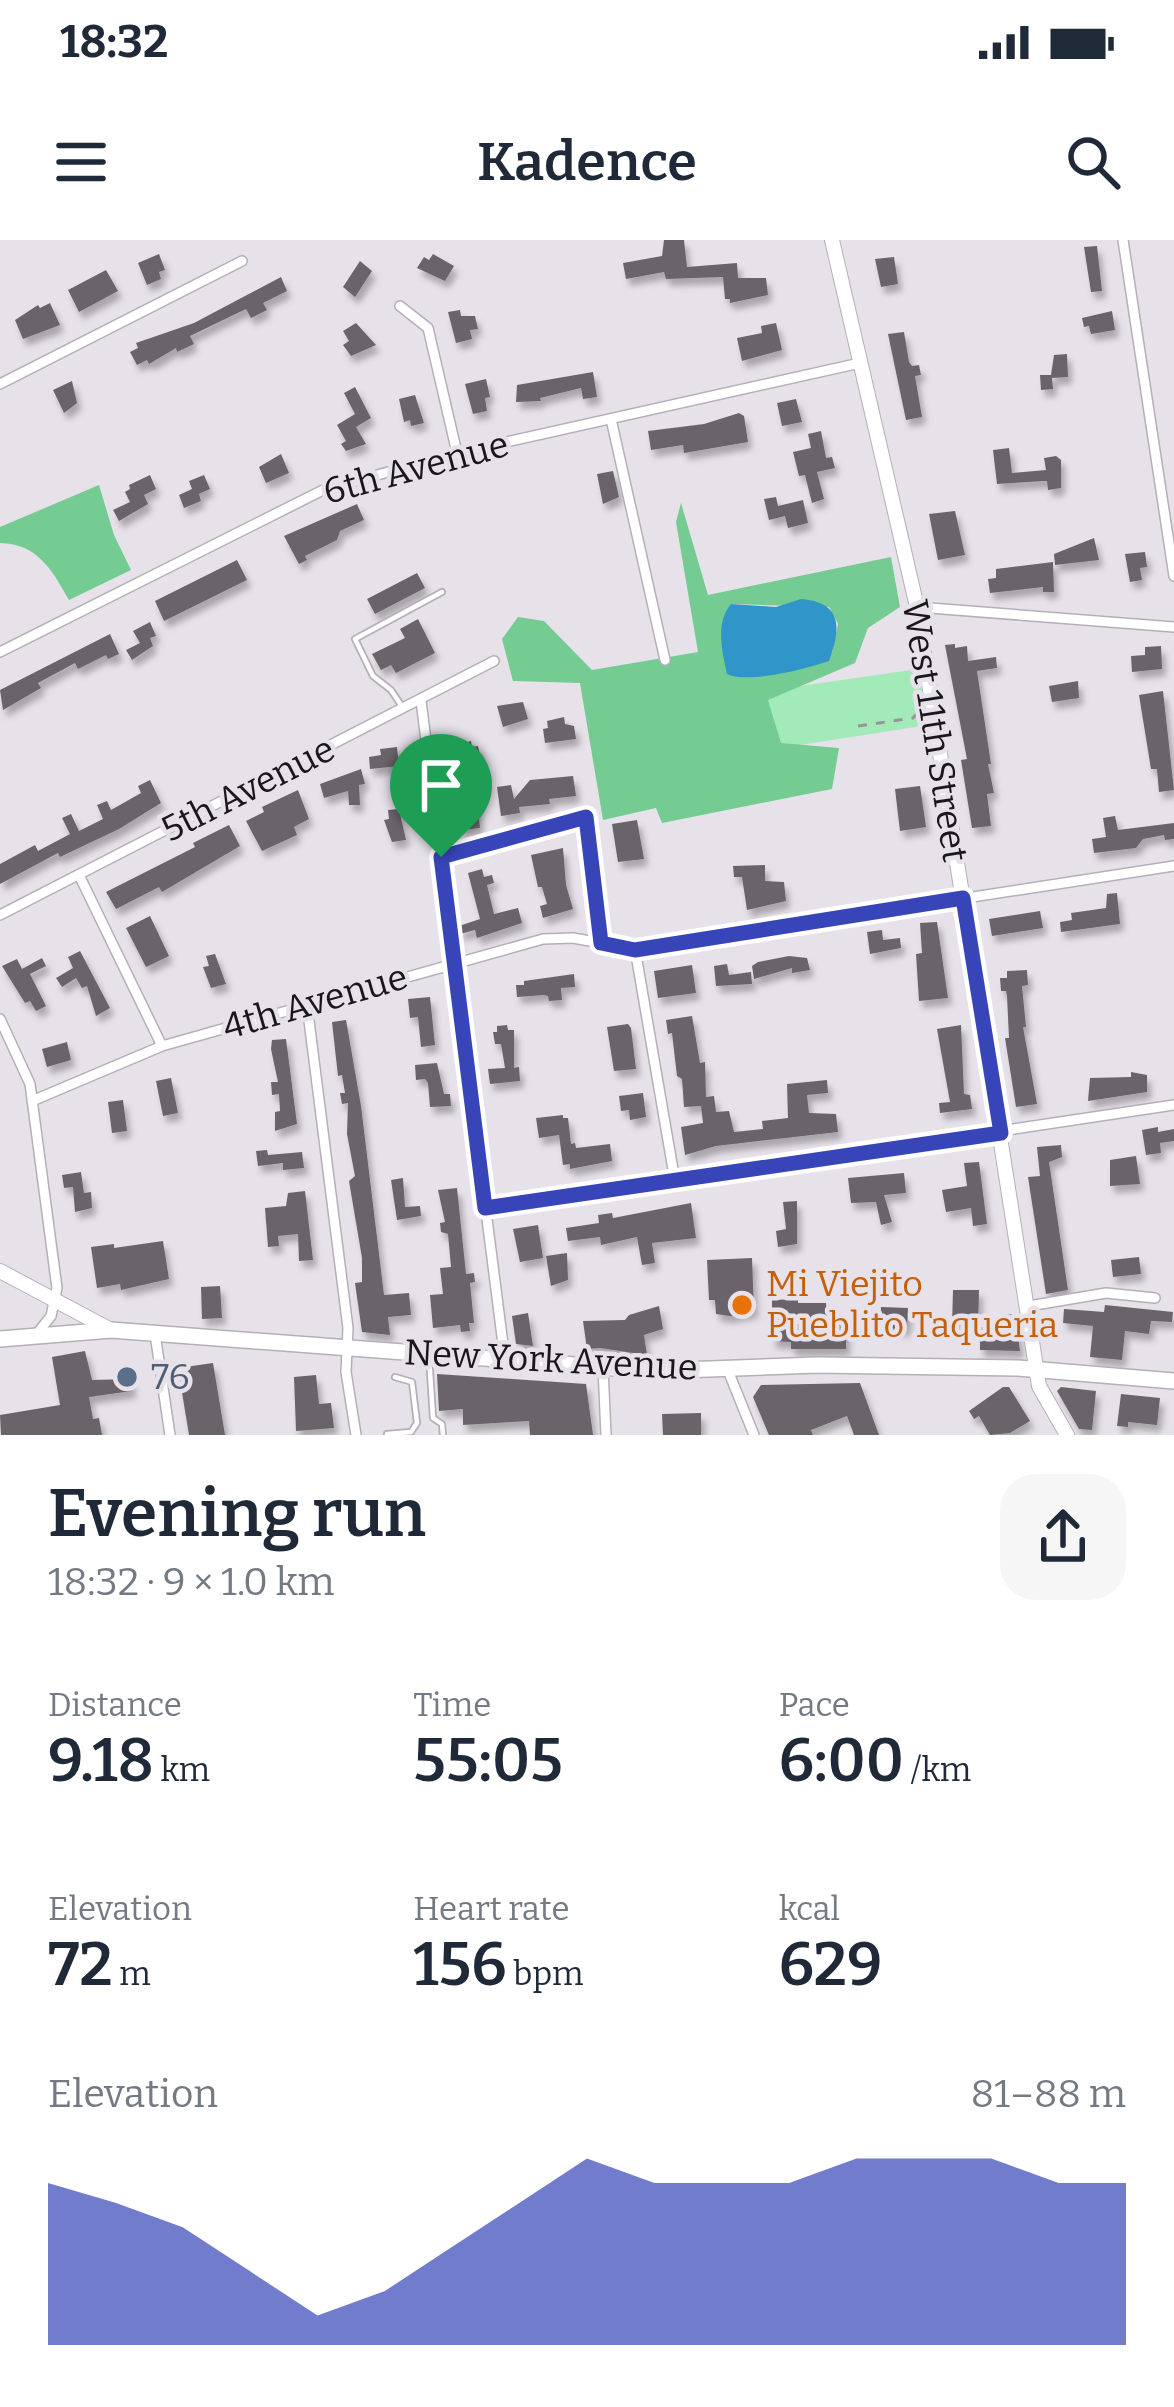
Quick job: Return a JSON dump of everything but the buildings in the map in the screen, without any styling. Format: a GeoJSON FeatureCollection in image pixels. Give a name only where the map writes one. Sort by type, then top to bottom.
{"type":"FeatureCollection","features":[{"type":"Feature","properties":{"kind":"main road","name":"New York Avenue"},"geometry":{"type":"LineString","coordinates":[[0,1340],[111,1330],[655,1371],[817,1365],[1037,1369],[1174,1381]]}},
{"type":"Feature","properties":{"kind":"street","name":"West 11th Street"},"geometry":{"type":"LineString","coordinates":[[832,240],[916,608],[1037,1369],[1043,1395],[1067,1435]]}},
{"type":"Feature","properties":{"kind":"street"},"geometry":{"type":"LineString","coordinates":[[1123,240],[1174,576]]}},
{"type":"Feature","properties":{"kind":"street"},"geometry":{"type":"LineString","coordinates":[[0,384],[242,261]]}},
{"type":"Feature","properties":{"kind":"street"},"geometry":{"type":"LineString","coordinates":[[400,306],[428,328],[457,453]]}},
{"type":"Feature","properties":{"kind":"street","name":"6th Avenue"},"geometry":{"type":"LineString","coordinates":[[0,652],[322,490],[457,453],[860,363]]}},
{"type":"Feature","properties":{"kind":"street"},"geometry":{"type":"LineString","coordinates":[[611,419],[665,660]]}},
{"type":"Feature","properties":{"kind":"street"},"geometry":{"type":"LineString","coordinates":[[916,608],[1174,627]]}},
{"type":"Feature","properties":{"kind":"street","name":"5th Avenue"},"geometry":{"type":"LineString","coordinates":[[0,915],[494,661]]}},
{"type":"Feature","properties":{"kind":"street"},"geometry":{"type":"LineString","coordinates":[[421,701],[505,1360]]}},
{"type":"Feature","properties":{"kind":"street"},"geometry":{"type":"LineString","coordinates":[[441,857],[586,817],[601,943]]}},
{"type":"Feature","properties":{"kind":"street","name":"4th Avenue"},"geometry":{"type":"LineString","coordinates":[[32,1101],[162,1046],[454,962],[559,937],[635,950],[1174,866]]}},
{"type":"Feature","properties":{"kind":"street"},"geometry":{"type":"LineString","coordinates":[[80,875],[162,1046]]}},
{"type":"Feature","properties":{"kind":"street"},"geometry":{"type":"LineString","coordinates":[[635,950],[675,1181]]}},
{"type":"Feature","properties":{"kind":"street"},"geometry":{"type":"LineString","coordinates":[[307,1005],[348,1328],[346,1372],[356,1435]]}},
{"type":"Feature","properties":{"kind":"street"},"geometry":{"type":"LineString","coordinates":[[0,1018],[25,1070],[32,1101],[57,1288],[51,1316],[36,1335]]}},
{"type":"Feature","properties":{"kind":"street"},"geometry":{"type":"LineString","coordinates":[[485,1208],[1174,1106]]}},
{"type":"Feature","properties":{"kind":"street"},"geometry":{"type":"LineString","coordinates":[[0,1271],[111,1330]]}},
{"type":"Feature","properties":{"kind":"street"},"geometry":{"type":"LineString","coordinates":[[1029,1306],[1106,1293],[1155,1298]]}},
{"type":"Feature","properties":{"kind":"street"},"geometry":{"type":"LineString","coordinates":[[155,1334],[170,1435]]}},
{"type":"Feature","properties":{"kind":"street"},"geometry":{"type":"LineString","coordinates":[[603,1368],[606,1435]]}},
{"type":"Feature","properties":{"kind":"street"},"geometry":{"type":"LineString","coordinates":[[727,1368],[754,1435]]}},
{"type":"Feature","properties":{"kind":"lane"},"geometry":{"type":"LineString","coordinates":[[404,710],[391,690],[373,676],[355,639],[442,592]]}},
{"type":"Feature","properties":{"kind":"lane"},"geometry":{"type":"LineString","coordinates":[[428,1354],[433,1418],[442,1424],[443,1435]]}},
{"type":"Feature","properties":{"kind":"lane"},"geometry":{"type":"LineString","coordinates":[[387,1434],[411,1432],[417,1423],[412,1382],[395,1377]]}},
{"type":"Feature","properties":{"kind":"path"},"geometry":{"type":"LineString","coordinates":[[858,727],[913,718],[921,710]]}},
{"type":"Feature","properties":{"kind":"green space"},"geometry":{"type":"Polygon","coordinates":[[[99,485],[131,570],[69,600],[50,569],[34,554],[0,543],[0,527],[99,485]]]}},
{"type":"Feature","properties":{"kind":"green space"},"geometry":{"type":"Polygon","coordinates":[[[681,503],[708,595],[891,557],[900,607],[868,628],[855,663],[768,700],[781,743],[839,748],[832,789],[662,823],[656,808],[603,820],[580,683],[513,681],[502,639],[518,617],[544,621],[592,670],[698,652],[676,522],[681,503]],[[731,604],[750,677],[787,672],[832,653],[838,624],[829,607],[731,604]]]}},
{"type":"Feature","properties":{"kind":"green space"},"geometry":{"type":"Polygon","coordinates":[[[918,669],[928,725],[768,750],[759,692],[918,669]]]}},
{"type":"Feature","properties":{"kind":"water"},"geometry":{"type":"Polygon","coordinates":[[[801,599],[825,605],[835,619],[836,638],[829,661],[762,676],[727,674],[721,628],[731,604],[776,607],[801,599]]]}},
{"type":"Feature","properties":{"kind":"place","name":"Mi Viejito Pueblito Taqueria"},"geometry":{"type":"Point","coordinates":[742,1305]}},
{"type":"Feature","properties":{"kind":"place","name":"76"},"geometry":{"type":"Point","coordinates":[127,1377]}},
{"type":"Feature","properties":{"kind":"route"},"geometry":{"type":"LineString","coordinates":[[586,817],[601,943],[635,950],[963,898],[1001,1133],[485,1208],[441,857],[586,817]]}}]}
